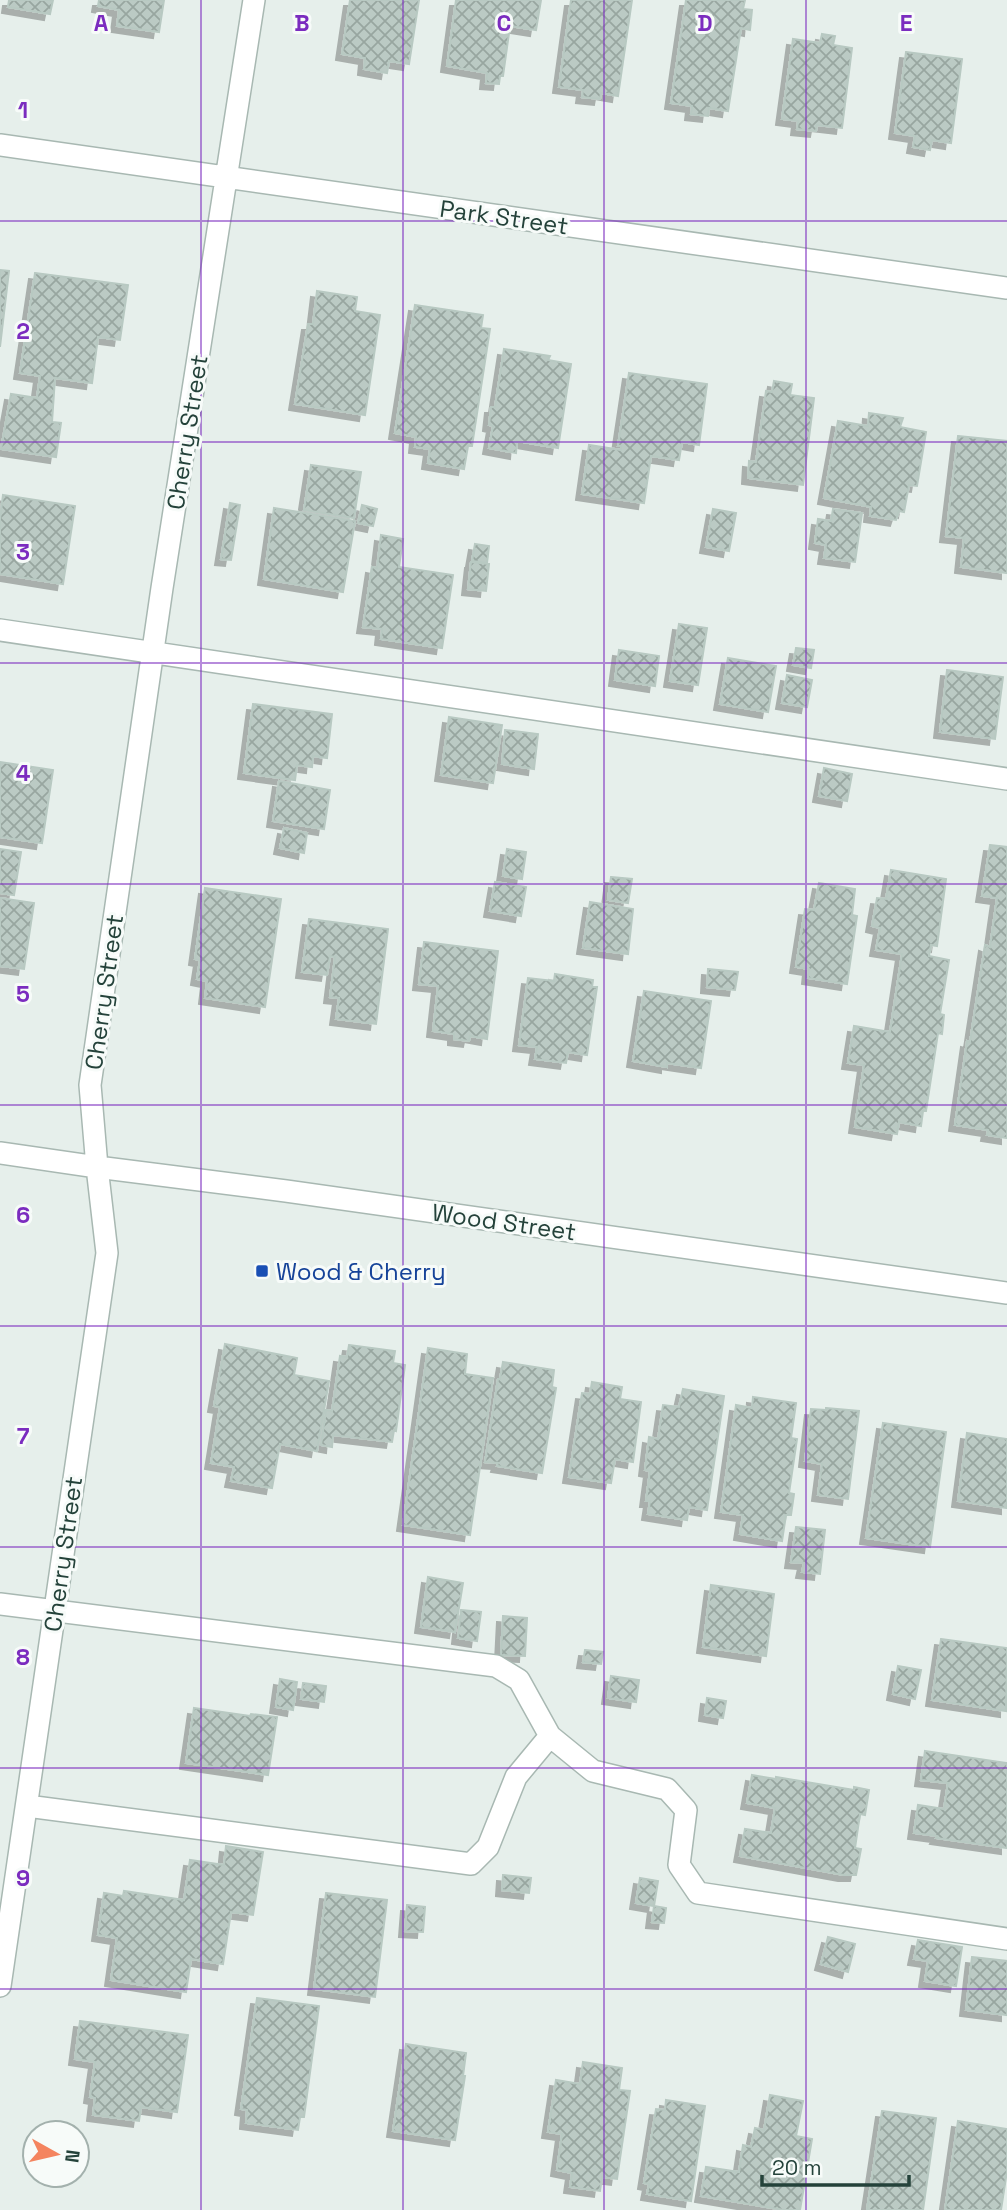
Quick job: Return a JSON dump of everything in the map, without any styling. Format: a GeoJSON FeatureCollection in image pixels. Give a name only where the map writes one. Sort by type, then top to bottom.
{"type":"FeatureCollection","features":[{"type":"Feature","properties":{"kind":"street","name":"Cherry Street"},"geometry":{"type":"LineString","coordinates":[[0,1986],[107,1253],[90,1085],[162,588],[254,0]]}},
{"type":"Feature","properties":{"kind":"street","name":"Park Street"},"geometry":{"type":"LineString","coordinates":[[0,145],[1007,288]]}},
{"type":"Feature","properties":{"kind":"street"},"geometry":{"type":"LineString","coordinates":[[0,630],[1007,779]]}},
{"type":"Feature","properties":{"kind":"street","name":"Wood Street"},"geometry":{"type":"LineString","coordinates":[[0,1153],[1007,1293]]}},
{"type":"Feature","properties":{"kind":"street"},"geometry":{"type":"LineString","coordinates":[[0,1604],[495,1666],[519,1679],[550,1736],[593,1770],[667,1788],[686,1810],[679,1865],[698,1892],[1007,1938]]}},
{"type":"Feature","properties":{"kind":"street"},"geometry":{"type":"LineString","coordinates":[[27,1806],[471,1864],[488,1847],[516,1777],[550,1736]]}},
{"type":"Feature","properties":{"kind":"building"},"geometry":{"type":"Polygon","coordinates":[[[9,0],[53,0],[50,14],[8,7],[9,0]]]}},
{"type":"Feature","properties":{"kind":"building"},"geometry":{"type":"Polygon","coordinates":[[[99,0],[164,0],[159,32],[117,26],[119,10],[98,6],[99,0]]]}},
{"type":"Feature","properties":{"kind":"building"},"geometry":{"type":"Polygon","coordinates":[[[350,0],[419,0],[409,64],[389,61],[387,73],[364,69],[365,58],[342,54],[350,0]]]}},
{"type":"Feature","properties":{"kind":"building"},"geometry":{"type":"Polygon","coordinates":[[[456,0],[541,0],[536,30],[510,26],[503,76],[500,76],[499,84],[486,83],[487,73],[447,66],[456,0]]]}},
{"type":"Feature","properties":{"kind":"building"},"geometry":{"type":"Polygon","coordinates":[[[571,0],[632,0],[618,96],[601,93],[600,99],[582,97],[583,90],[559,87],[571,0]]]}},
{"type":"Feature","properties":{"kind":"building"},"geometry":{"type":"Polygon","coordinates":[[[686,0],[745,0],[743,9],[752,10],[750,30],[741,28],[728,111],[709,108],[708,116],[691,114],[692,106],[671,103],[686,0]]]}},
{"type":"Feature","properties":{"kind":"building"},"geometry":{"type":"Polygon","coordinates":[[[822,34],[835,36],[833,45],[852,48],[842,128],[817,125],[816,131],[797,129],[798,121],[782,119],[793,39],[820,43],[822,34]]]}},
{"type":"Feature","properties":{"kind":"building"},"geometry":{"type":"Polygon","coordinates":[[[906,52],[962,59],[951,143],[932,140],[930,150],[913,147],[915,136],[895,133],[906,52]]]}},
{"type":"Feature","properties":{"kind":"building"},"geometry":{"type":"Polygon","coordinates":[[[0,270],[9,271],[0,347],[0,270]]]}},
{"type":"Feature","properties":{"kind":"building"},"geometry":{"type":"Polygon","coordinates":[[[35,273],[128,285],[120,340],[98,337],[92,383],[55,378],[52,422],[61,423],[56,457],[1,449],[11,394],[37,398],[40,376],[20,373],[35,273]]]}},
{"type":"Feature","properties":{"kind":"building"},"geometry":{"type":"Polygon","coordinates":[[[317,291],[357,297],[355,311],[380,315],[365,415],[295,404],[308,324],[313,324],[317,291]]]}},
{"type":"Feature","properties":{"kind":"building"},"geometry":{"type":"Polygon","coordinates":[[[415,305],[483,315],[481,328],[490,329],[472,446],[468,446],[464,469],[428,463],[430,449],[415,447],[416,437],[395,433],[415,305]]]}},
{"type":"Feature","properties":{"kind":"building"},"geometry":{"type":"Polygon","coordinates":[[[504,349],[550,356],[548,360],[571,364],[558,448],[517,441],[516,453],[489,448],[493,426],[489,425],[491,407],[495,407],[504,349]]]}},
{"type":"Feature","properties":{"kind":"building"},"geometry":{"type":"Polygon","coordinates":[[[629,373],[707,384],[699,445],[682,442],[679,460],[651,456],[644,503],[582,494],[589,445],[621,450],[621,446],[618,446],[629,373]]]}},
{"type":"Feature","properties":{"kind":"building"},"geometry":{"type":"Polygon","coordinates":[[[774,381],[792,384],[790,395],[814,398],[803,485],[748,478],[749,461],[756,462],[766,391],[772,392],[774,381]]]}},
{"type":"Feature","properties":{"kind":"building"},"geometry":{"type":"Polygon","coordinates":[[[869,413],[903,418],[900,427],[926,432],[917,486],[909,485],[904,512],[899,511],[896,520],[870,516],[871,507],[824,498],[838,421],[868,426],[869,413]]]}},
{"type":"Feature","properties":{"kind":"building"},"geometry":{"type":"Polygon","coordinates":[[[958,436],[1007,441],[1007,573],[961,567],[964,538],[946,536],[958,436]]]}},
{"type":"Feature","properties":{"kind":"building"},"geometry":{"type":"Polygon","coordinates":[[[311,465],[361,472],[354,518],[304,510],[311,465]]]}},
{"type":"Feature","properties":{"kind":"building"},"geometry":{"type":"Polygon","coordinates":[[[3,495],[75,506],[63,584],[0,574],[3,495]]]}},
{"type":"Feature","properties":{"kind":"building"},"geometry":{"type":"Polygon","coordinates":[[[230,503],[240,505],[231,560],[221,559],[230,503]]]}},
{"type":"Feature","properties":{"kind":"building"},"geometry":{"type":"Polygon","coordinates":[[[362,505],[377,509],[373,526],[358,523],[362,505]]]}},
{"type":"Feature","properties":{"kind":"building"},"geometry":{"type":"Polygon","coordinates":[[[274,508],[355,521],[343,592],[264,579],[274,508]]]}},
{"type":"Feature","properties":{"kind":"building"},"geometry":{"type":"Polygon","coordinates":[[[713,509],[736,513],[729,551],[706,547],[713,509]]]}},
{"type":"Feature","properties":{"kind":"building"},"geometry":{"type":"Polygon","coordinates":[[[833,509],[862,513],[855,562],[824,558],[826,545],[815,543],[818,519],[831,521],[833,509]]]}},
{"type":"Feature","properties":{"kind":"building"},"geometry":{"type":"Polygon","coordinates":[[[381,535],[403,539],[399,567],[453,575],[442,648],[381,639],[382,629],[363,627],[372,567],[377,568],[381,535]]]}},
{"type":"Feature","properties":{"kind":"building"},"geometry":{"type":"Polygon","coordinates":[[[475,544],[489,546],[487,563],[472,561],[475,544]]]}},
{"type":"Feature","properties":{"kind":"building"},"geometry":{"type":"Polygon","coordinates":[[[471,562],[489,564],[486,591],[468,589],[471,562]]]}},
{"type":"Feature","properties":{"kind":"building"},"geometry":{"type":"Polygon","coordinates":[[[679,624],[707,628],[698,685],[670,681],[679,624]]]}},
{"type":"Feature","properties":{"kind":"building"},"geometry":{"type":"Polygon","coordinates":[[[796,648],[814,650],[811,668],[793,665],[796,648]]]}},
{"type":"Feature","properties":{"kind":"building"},"geometry":{"type":"Polygon","coordinates":[[[619,650],[659,656],[655,686],[615,680],[619,650]]]}},
{"type":"Feature","properties":{"kind":"building"},"geometry":{"type":"Polygon","coordinates":[[[728,658],[776,666],[768,712],[720,704],[728,658]]]}},
{"type":"Feature","properties":{"kind":"building"},"geometry":{"type":"Polygon","coordinates":[[[947,670],[1003,677],[995,739],[940,732],[947,670]]]}},
{"type":"Feature","properties":{"kind":"building"},"geometry":{"type":"Polygon","coordinates":[[[787,675],[812,680],[807,707],[782,703],[787,675]]]}},
{"type":"Feature","properties":{"kind":"building"},"geometry":{"type":"Polygon","coordinates":[[[253,704],[332,714],[327,758],[313,756],[312,767],[297,765],[295,780],[244,773],[253,704]]]}},
{"type":"Feature","properties":{"kind":"building"},"geometry":{"type":"Polygon","coordinates":[[[449,717],[502,725],[493,783],[441,775],[449,717]]]}},
{"type":"Feature","properties":{"kind":"building"},"geometry":{"type":"Polygon","coordinates":[[[505,730],[538,734],[534,769],[502,764],[505,730]]]}},
{"type":"Feature","properties":{"kind":"building"},"geometry":{"type":"Polygon","coordinates":[[[0,762],[53,770],[42,843],[0,837],[0,762]]]}},
{"type":"Feature","properties":{"kind":"building"},"geometry":{"type":"Polygon","coordinates":[[[824,768],[852,774],[847,801],[819,796],[824,768]]]}},
{"type":"Feature","properties":{"kind":"building"},"geometry":{"type":"Polygon","coordinates":[[[279,781],[330,790],[324,829],[273,821],[279,781]]]}},
{"type":"Feature","properties":{"kind":"building"},"geometry":{"type":"Polygon","coordinates":[[[284,828],[307,833],[304,853],[280,848],[284,828]]]}},
{"type":"Feature","properties":{"kind":"building"},"geometry":{"type":"Polygon","coordinates":[[[990,845],[1007,847],[1007,1138],[987,1135],[988,1130],[955,1125],[967,1041],[970,1042],[985,945],[990,947],[997,898],[982,896],[990,845]]]}},
{"type":"Feature","properties":{"kind":"building"},"geometry":{"type":"Polygon","coordinates":[[[0,849],[21,852],[14,895],[0,893],[0,849]]]}},
{"type":"Feature","properties":{"kind":"building"},"geometry":{"type":"Polygon","coordinates":[[[507,849],[526,852],[522,879],[503,876],[507,849]]]}},
{"type":"Feature","properties":{"kind":"building"},"geometry":{"type":"Polygon","coordinates":[[[891,870],[946,879],[937,946],[931,945],[929,956],[949,960],[940,1014],[944,1015],[942,1034],[938,1033],[926,1111],[923,1111],[921,1126],[899,1122],[897,1134],[855,1127],[864,1065],[848,1063],[854,1026],[890,1032],[902,954],[876,950],[880,928],[872,926],[877,898],[886,899],[891,870]]]}},
{"type":"Feature","properties":{"kind":"building"},"geometry":{"type":"Polygon","coordinates":[[[611,877],[632,879],[628,903],[608,900],[611,877]]]}},
{"type":"Feature","properties":{"kind":"building"},"geometry":{"type":"Polygon","coordinates":[[[495,882],[526,887],[521,916],[490,911],[495,882]]]}},
{"type":"Feature","properties":{"kind":"building"},"geometry":{"type":"Polygon","coordinates":[[[819,883],[855,889],[852,915],[857,916],[847,984],[808,978],[809,969],[796,967],[805,909],[814,910],[819,883]]]}},
{"type":"Feature","properties":{"kind":"building"},"geometry":{"type":"Polygon","coordinates":[[[205,888],[281,899],[265,1007],[205,998],[207,981],[197,979],[200,960],[195,959],[205,888]]]}},
{"type":"Feature","properties":{"kind":"building"},"geometry":{"type":"Polygon","coordinates":[[[0,898],[34,903],[24,969],[0,966],[0,898]]]}},
{"type":"Feature","properties":{"kind":"building"},"geometry":{"type":"Polygon","coordinates":[[[590,902],[633,909],[628,954],[583,948],[590,902]]]}},
{"type":"Feature","properties":{"kind":"building"},"geometry":{"type":"Polygon","coordinates":[[[309,919],[388,929],[376,1024],[336,1019],[339,998],[330,997],[335,957],[330,956],[327,975],[302,972],[309,919]]]}},
{"type":"Feature","properties":{"kind":"building"},"geometry":{"type":"Polygon","coordinates":[[[424,942],[498,951],[487,1039],[470,1036],[469,1041],[454,1039],[454,1034],[433,1031],[438,986],[419,984],[424,942]]]}},
{"type":"Feature","properties":{"kind":"building"},"geometry":{"type":"Polygon","coordinates":[[[708,969],[738,972],[735,990],[707,987],[708,969]]]}},
{"type":"Feature","properties":{"kind":"building"},"geometry":{"type":"Polygon","coordinates":[[[555,974],[593,980],[592,987],[597,987],[587,1055],[568,1052],[566,1063],[535,1059],[537,1047],[519,1045],[528,978],[554,981],[555,974]]]}},
{"type":"Feature","properties":{"kind":"building"},"geometry":{"type":"Polygon","coordinates":[[[644,991],[711,1001],[701,1068],[667,1063],[667,1067],[633,1061],[644,991]]]}},
{"type":"Feature","properties":{"kind":"building"},"geometry":{"type":"Polygon","coordinates":[[[225,1344],[297,1358],[294,1375],[329,1381],[317,1451],[280,1444],[272,1488],[231,1481],[234,1467],[211,1463],[220,1407],[214,1406],[225,1344]]]}},
{"type":"Feature","properties":{"kind":"building"},"geometry":{"type":"Polygon","coordinates":[[[349,1345],[395,1351],[393,1363],[405,1365],[396,1431],[394,1430],[392,1442],[333,1435],[332,1447],[321,1445],[326,1410],[332,1411],[340,1356],[347,1357],[349,1345]]]}},
{"type":"Feature","properties":{"kind":"building"},"geometry":{"type":"Polygon","coordinates":[[[428,1348],[467,1354],[465,1374],[493,1378],[470,1535],[403,1525],[428,1348]]]}},
{"type":"Feature","properties":{"kind":"building"},"geometry":{"type":"Polygon","coordinates":[[[503,1362],[554,1370],[552,1387],[556,1388],[542,1473],[485,1462],[503,1362]]]}},
{"type":"Feature","properties":{"kind":"building"},"geometry":{"type":"Polygon","coordinates":[[[592,1382],[622,1387],[620,1399],[641,1402],[633,1462],[615,1459],[611,1483],[569,1477],[582,1393],[590,1394],[592,1382]]]}},
{"type":"Feature","properties":{"kind":"building"},"geometry":{"type":"Polygon","coordinates":[[[683,1389],[724,1396],[707,1510],[689,1507],[687,1520],[648,1514],[650,1501],[646,1501],[650,1471],[645,1470],[649,1437],[658,1439],[663,1405],[679,1407],[683,1389]]]}},
{"type":"Feature","properties":{"kind":"building"},"geometry":{"type":"Polygon","coordinates":[[[753,1397],[796,1403],[791,1438],[797,1439],[789,1493],[794,1494],[791,1515],[786,1515],[782,1541],[740,1534],[743,1515],[721,1512],[736,1405],[752,1408],[753,1397]]]}},
{"type":"Feature","properties":{"kind":"building"},"geometry":{"type":"Polygon","coordinates":[[[811,1409],[859,1411],[848,1499],[818,1495],[822,1464],[805,1461],[811,1409]]]}},
{"type":"Feature","properties":{"kind":"building"},"geometry":{"type":"Polygon","coordinates":[[[883,1423],[946,1432],[930,1547],[866,1538],[883,1423]]]}},
{"type":"Feature","properties":{"kind":"building"},"geometry":{"type":"Polygon","coordinates":[[[967,1433],[1007,1439],[1007,1508],[958,1501],[967,1433]]]}},
{"type":"Feature","properties":{"kind":"building"},"geometry":{"type":"Polygon","coordinates":[[[796,1527],[825,1530],[820,1574],[802,1572],[804,1563],[791,1562],[796,1527]]]}},
{"type":"Feature","properties":{"kind":"building"},"geometry":{"type":"Polygon","coordinates":[[[428,1577],[463,1583],[455,1632],[421,1627],[428,1577]]]}},
{"type":"Feature","properties":{"kind":"building"},"geometry":{"type":"Polygon","coordinates":[[[711,1585],[774,1594],[766,1656],[703,1647],[711,1585]]]}},
{"type":"Feature","properties":{"kind":"building"},"geometry":{"type":"Polygon","coordinates":[[[461,1610],[481,1612],[477,1641],[458,1638],[461,1610]]]}},
{"type":"Feature","properties":{"kind":"building"},"geometry":{"type":"Polygon","coordinates":[[[503,1616],[527,1618],[525,1656],[501,1655],[503,1616]]]}},
{"type":"Feature","properties":{"kind":"building"},"geometry":{"type":"Polygon","coordinates":[[[941,1639],[1007,1648],[1006,1711],[932,1700],[941,1639]]]}},
{"type":"Feature","properties":{"kind":"building"},"geometry":{"type":"Polygon","coordinates":[[[585,1650],[603,1652],[601,1664],[583,1662],[585,1650]]]}},
{"type":"Feature","properties":{"kind":"building"},"geometry":{"type":"Polygon","coordinates":[[[898,1666],[921,1670],[915,1699],[893,1694],[898,1666]]]}},
{"type":"Feature","properties":{"kind":"building"},"geometry":{"type":"Polygon","coordinates":[[[611,1676],[639,1680],[636,1702],[608,1698],[611,1676]]]}},
{"type":"Feature","properties":{"kind":"building"},"geometry":{"type":"Polygon","coordinates":[[[280,1679],[297,1682],[293,1710],[276,1707],[280,1679]]]}},
{"type":"Feature","properties":{"kind":"building"},"geometry":{"type":"Polygon","coordinates":[[[303,1683],[326,1686],[324,1702],[301,1699],[303,1683]]]}},
{"type":"Feature","properties":{"kind":"building"},"geometry":{"type":"Polygon","coordinates":[[[707,1698],[726,1701],[723,1718],[705,1715],[707,1698]]]}},
{"type":"Feature","properties":{"kind":"building"},"geometry":{"type":"Polygon","coordinates":[[[194,1708],[277,1717],[268,1775],[186,1763],[194,1708]]]}},
{"type":"Feature","properties":{"kind":"building"},"geometry":{"type":"Polygon","coordinates":[[[925,1751],[1007,1763],[1007,1848],[914,1833],[918,1805],[944,1809],[948,1783],[921,1780],[925,1751]]]}},
{"type":"Feature","properties":{"kind":"building"},"geometry":{"type":"Polygon","coordinates":[[[752,1775],[869,1790],[865,1815],[860,1814],[855,1848],[861,1849],[856,1875],[740,1856],[745,1829],[771,1833],[775,1808],[747,1803],[752,1775]]]}},
{"type":"Feature","properties":{"kind":"building"},"geometry":{"type":"Polygon","coordinates":[[[226,1846],[263,1852],[253,1915],[231,1912],[223,1964],[191,1959],[186,1992],[111,1980],[117,1938],[98,1935],[104,1893],[123,1896],[124,1891],[184,1900],[190,1860],[224,1865],[226,1846]]]}},
{"type":"Feature","properties":{"kind":"building"},"geometry":{"type":"Polygon","coordinates":[[[503,1875],[531,1878],[529,1893],[502,1890],[503,1875]]]}},
{"type":"Feature","properties":{"kind":"building"},"geometry":{"type":"Polygon","coordinates":[[[640,1878],[658,1881],[654,1906],[636,1903],[640,1878]]]}},
{"type":"Feature","properties":{"kind":"building"},"geometry":{"type":"Polygon","coordinates":[[[326,1893],[387,1900],[375,1997],[314,1989],[326,1893]]]}},
{"type":"Feature","properties":{"kind":"building"},"geometry":{"type":"Polygon","coordinates":[[[407,1905],[425,1907],[423,1932],[405,1931],[407,1905]]]}},
{"type":"Feature","properties":{"kind":"building"},"geometry":{"type":"Polygon","coordinates":[[[654,1906],[666,1908],[664,1923],[652,1922],[654,1906]]]}},
{"type":"Feature","properties":{"kind":"building"},"geometry":{"type":"Polygon","coordinates":[[[828,1937],[855,1944],[848,1972],[821,1964],[828,1937]]]}},
{"type":"Feature","properties":{"kind":"building"},"geometry":{"type":"Polygon","coordinates":[[[918,1940],[962,1947],[956,1986],[925,1981],[928,1961],[914,1959],[918,1940]]]}},
{"type":"Feature","properties":{"kind":"building"},"geometry":{"type":"Polygon","coordinates":[[[972,1957],[1007,1961],[1007,2015],[966,2010],[972,1957]]]}},
{"type":"Feature","properties":{"kind":"building"},"geometry":{"type":"Polygon","coordinates":[[[257,1998],[319,2006],[304,2117],[300,2117],[298,2130],[246,2123],[247,2110],[241,2109],[257,1998]]]}},
{"type":"Feature","properties":{"kind":"building"},"geometry":{"type":"Polygon","coordinates":[[[80,2021],[188,2035],[177,2112],[141,2107],[139,2121],[93,2115],[95,2098],[90,2097],[95,2062],[75,2059],[80,2021]]]}},
{"type":"Feature","properties":{"kind":"building"},"geometry":{"type":"Polygon","coordinates":[[[406,2044],[466,2053],[455,2140],[393,2131],[406,2044]]]}},
{"type":"Feature","properties":{"kind":"building"},"geometry":{"type":"Polygon","coordinates":[[[583,2062],[622,2068],[619,2090],[630,2091],[617,2179],[602,2177],[600,2191],[570,2187],[572,2173],[557,2170],[562,2134],[548,2132],[556,2080],[580,2084],[583,2062]]]}},
{"type":"Feature","properties":{"kind":"building"},"geometry":{"type":"Polygon","coordinates":[[[770,2095],[803,2101],[796,2136],[812,2139],[800,2210],[784,2210],[701,2196],[706,2167],[739,2172],[743,2145],[751,2147],[755,2128],[764,2130],[770,2095]]]}},
{"type":"Feature","properties":{"kind":"building"},"geometry":{"type":"Polygon","coordinates":[[[666,2100],[705,2106],[691,2201],[647,2194],[649,2184],[644,2183],[656,2109],[665,2110],[666,2100]]]}},
{"type":"Feature","properties":{"kind":"building"},"geometry":{"type":"Polygon","coordinates":[[[882,2111],[936,2118],[923,2210],[867,2210],[882,2111]]]}},
{"type":"Feature","properties":{"kind":"building"},"geometry":{"type":"Polygon","coordinates":[[[958,2121],[1007,2129],[1007,2171],[1001,2210],[945,2210],[958,2121]]]}},
{"type":"Feature","properties":{"kind":"place","name":"Wood & Cherry"},"geometry":{"type":"Point","coordinates":[262,1271]}}]}
